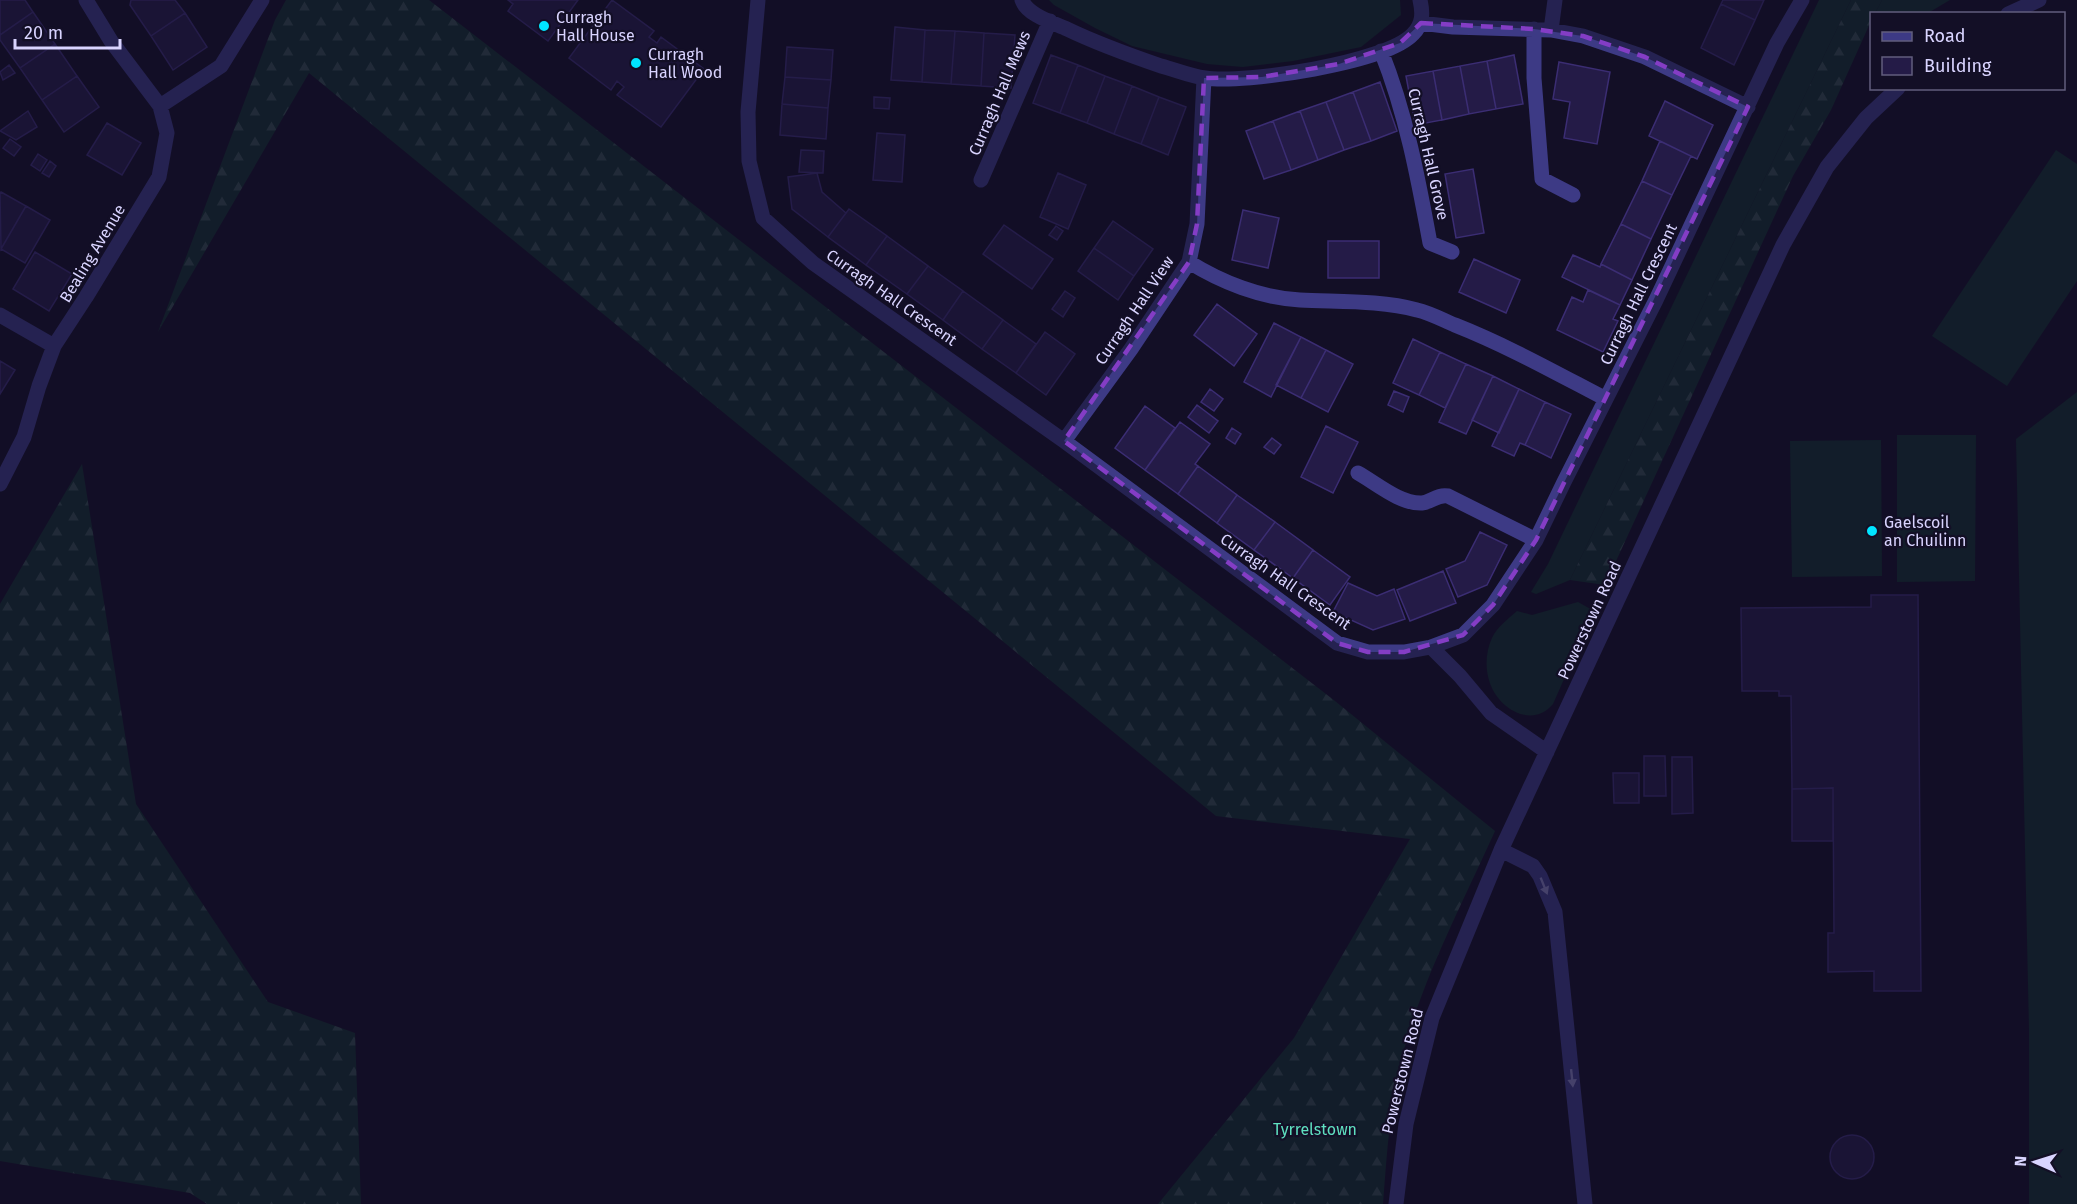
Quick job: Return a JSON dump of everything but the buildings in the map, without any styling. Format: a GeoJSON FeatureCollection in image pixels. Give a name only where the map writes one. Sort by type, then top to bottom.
{"type":"FeatureCollection","features":[{"type":"Feature","properties":{"kind":"street"},"geometry":{"type":"LineString","coordinates":[[86,0],[111,41],[160,106],[221,66],[262,0]]}},
{"type":"Feature","properties":{"kind":"street","name":"Curragh Hall Crescent"},"geometry":{"type":"LineString","coordinates":[[758,0],[748,112],[748,161],[763,218],[813,263],[1064,441],[1337,643],[1368,652],[1404,652],[1431,647],[1463,635],[1487,612],[1536,540],[1656,300],[1777,43],[1802,0]]}},
{"type":"Feature","properties":{"kind":"street"},"geometry":{"type":"LineString","coordinates":[[1022,0],[1026,7],[1050,21],[1120,52],[1204,78],[1230,80],[1339,64],[1381,51],[1413,35],[1421,23],[1420,0]]}},
{"type":"Feature","properties":{"kind":"street"},"geometry":{"type":"LineString","coordinates":[[1551,30],[1555,0]]}},
{"type":"Feature","properties":{"kind":"street"},"geometry":{"type":"LineString","coordinates":[[2012,12],[2039,0]]}},
{"type":"Feature","properties":{"kind":"street","name":"Curragh Hall Mews"},"geometry":{"type":"LineString","coordinates":[[981,180],[1050,21]]}},
{"type":"Feature","properties":{"kind":"street"},"geometry":{"type":"LineString","coordinates":[[1421,23],[1453,27],[1551,30],[1583,36],[1645,57],[1748,107]]}},
{"type":"Feature","properties":{"kind":"street"},"geometry":{"type":"LineString","coordinates":[[1534,29],[1533,78],[1542,179],[1573,195]]}},
{"type":"Feature","properties":{"kind":"street","name":"Curragh Hall Grove"},"geometry":{"type":"LineString","coordinates":[[1381,51],[1394,84],[1414,156],[1430,243],[1452,252]]}},
{"type":"Feature","properties":{"kind":"street","name":"Curragh Hall View"},"geometry":{"type":"LineString","coordinates":[[1064,441],[1131,350],[1189,262],[1197,224],[1204,78]]}},
{"type":"Feature","properties":{"kind":"street","name":"Powerstown Road"},"geometry":{"type":"LineString","coordinates":[[1396,1204],[1406,1124],[1432,1018],[1501,850],[1783,245],[1827,167],[1866,118],[1896,90]]}},
{"type":"Feature","properties":{"kind":"street","name":"Bealing Avenue"},"geometry":{"type":"LineString","coordinates":[[0,484],[24,437],[54,346],[159,177],[167,133],[160,106]]}},
{"type":"Feature","properties":{"kind":"street"},"geometry":{"type":"LineString","coordinates":[[1189,262],[1218,278],[1276,297],[1356,302],[1417,310],[1501,343],[1606,399]]}},
{"type":"Feature","properties":{"kind":"street"},"geometry":{"type":"LineString","coordinates":[[0,315],[54,346]]}},
{"type":"Feature","properties":{"kind":"street"},"geometry":{"type":"LineString","coordinates":[[1358,473],[1406,500],[1419,503],[1428,502],[1440,495],[1448,496],[1536,540]]}},
{"type":"Feature","properties":{"kind":"street"},"geometry":{"type":"LineString","coordinates":[[1431,647],[1460,675],[1491,714],[1547,752]]}},
{"type":"Feature","properties":{"kind":"street"},"geometry":{"type":"LineString","coordinates":[[1501,850],[1533,866],[1540,876],[1555,912],[1585,1204]]}},
{"type":"Feature","properties":{"kind":"highlighted area"},"geometry":{"type":"Polygon","coordinates":[[[1421,23],[1534,29],[1583,36],[1645,57],[1748,107],[1536,540],[1493,605],[1463,635],[1404,652],[1368,652],[1337,643],[1064,441],[1189,262],[1197,224],[1204,78],[1262,77],[1339,64],[1400,43],[1421,23]]]}},
{"type":"Feature","properties":{"kind":"green space","name":"Tyrrelstown"},"geometry":{"type":"Polygon","coordinates":[[[286,0],[429,0],[1335,701],[1495,831],[1445,939],[1412,1023],[1399,1069],[1392,1107],[1383,1204],[1158,1204],[1294,1038],[1410,839],[1216,816],[309,73],[158,332],[275,20],[286,0]]]}},
{"type":"Feature","properties":{"kind":"green space"},"geometry":{"type":"Polygon","coordinates":[[[1049,0],[1400,0],[1401,15],[1361,47],[1293,61],[1243,67],[1207,64],[1132,46],[1095,28],[1049,0]]]}},
{"type":"Feature","properties":{"kind":"green space"},"geometry":{"type":"Polygon","coordinates":[[[1819,0],[1851,0],[1570,580],[1536,594],[1531,592],[1548,564],[1819,0]]]}},
{"type":"Feature","properties":{"kind":"green space"},"geometry":{"type":"Polygon","coordinates":[[[1851,0],[1882,0],[1876,12],[1870,12],[1870,23],[1831,110],[1793,176],[1605,585],[1570,580],[1851,0]]]}},
{"type":"Feature","properties":{"kind":"green space"},"geometry":{"type":"Polygon","coordinates":[[[1882,0],[1950,0],[1930,12],[1876,12],[1882,0]]]}},
{"type":"Feature","properties":{"kind":"green space"},"geometry":{"type":"Polygon","coordinates":[[[2056,150],[2077,164],[2077,281],[2007,386],[1932,336],[2056,150]]]}},
{"type":"Feature","properties":{"kind":"green space"},"geometry":{"type":"Polygon","coordinates":[[[2077,392],[2077,1204],[2029,1204],[2029,1029],[2016,439],[2077,392]]]}},
{"type":"Feature","properties":{"kind":"green space"},"geometry":{"type":"Polygon","coordinates":[[[1897,435],[1976,435],[1975,581],[1897,582],[1897,435]]]}},
{"type":"Feature","properties":{"kind":"green space"},"geometry":{"type":"Polygon","coordinates":[[[1881,440],[1882,576],[1792,577],[1790,441],[1881,440]]]}},
{"type":"Feature","properties":{"kind":"green space"},"geometry":{"type":"Polygon","coordinates":[[[82,464],[136,804],[268,1002],[355,1033],[361,1204],[207,1204],[190,1193],[0,1161],[0,604],[82,464]]]}},
{"type":"Feature","properties":{"kind":"green space"},"geometry":{"type":"Polygon","coordinates":[[[1578,602],[1594,611],[1553,704],[1544,712],[1535,715],[1515,712],[1499,699],[1489,680],[1488,648],[1494,634],[1517,611],[1532,615],[1578,602]]]}},
{"type":"Feature","properties":{"kind":"place","name":"Curragh Hall House"},"geometry":{"type":"Point","coordinates":[544,26]}},
{"type":"Feature","properties":{"kind":"place","name":"Curragh Hall Wood"},"geometry":{"type":"Point","coordinates":[636,63]}},
{"type":"Feature","properties":{"kind":"place","name":"Gaelscoil an Chuilinn"},"geometry":{"type":"Point","coordinates":[1872,531]}}]}
